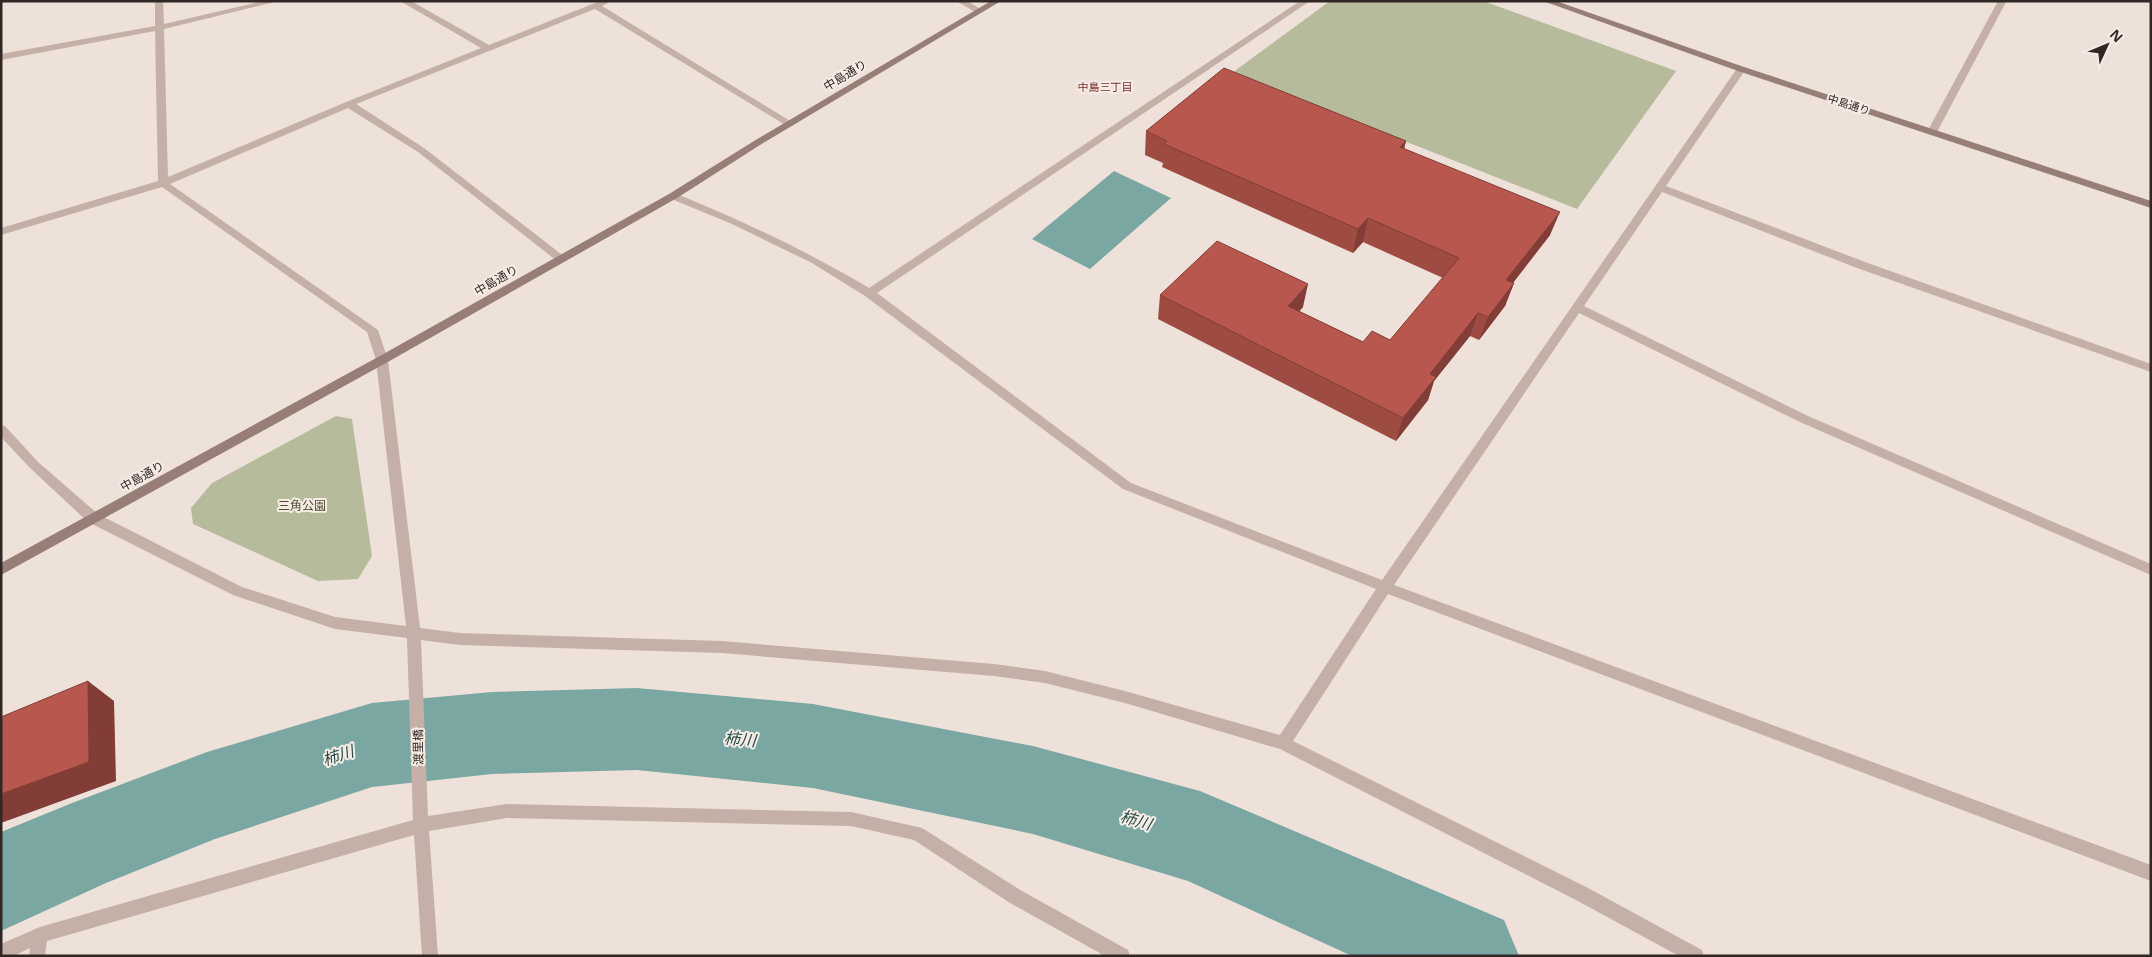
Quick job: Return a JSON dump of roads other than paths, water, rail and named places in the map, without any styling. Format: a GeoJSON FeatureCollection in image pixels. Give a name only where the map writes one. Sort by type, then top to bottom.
{"type":"FeatureCollection","features":[{"type":"Feature","properties":{"kind":"street"},"geometry":{"type":"LineString","coordinates":[[159,1],[158,28],[163,183]]}},
{"type":"Feature","properties":{"kind":"street"},"geometry":{"type":"LineString","coordinates":[[1,57],[158,28],[275,1]]}},
{"type":"Feature","properties":{"kind":"street"},"geometry":{"type":"LineString","coordinates":[[404,1],[489,49]]}},
{"type":"Feature","properties":{"kind":"street"},"geometry":{"type":"LineString","coordinates":[[1,232],[163,183],[349,104],[608,1]]}},
{"type":"Feature","properties":{"kind":"street"},"geometry":{"type":"LineString","coordinates":[[960,1],[980,11]]}},
{"type":"Feature","properties":{"kind":"street","name":"中島通り"},"geometry":{"type":"LineString","coordinates":[[1,570],[382,360],[673,196],[996,1]]}},
{"type":"Feature","properties":{"kind":"street"},"geometry":{"type":"LineString","coordinates":[[869,293],[1306,1]]}},
{"type":"Feature","properties":{"kind":"street","name":"中島通り"},"geometry":{"type":"LineString","coordinates":[[1547,1],[1741,69],[2151,205]]}},
{"type":"Feature","properties":{"kind":"street"},"geometry":{"type":"LineString","coordinates":[[1932,132],[2002,2],[2000,1]]}},
{"type":"Feature","properties":{"kind":"street"},"geometry":{"type":"LineString","coordinates":[[596,6],[790,124]]}},
{"type":"Feature","properties":{"kind":"street"},"geometry":{"type":"LineString","coordinates":[[1283,744],[1385,587],[1741,69]]}},
{"type":"Feature","properties":{"kind":"street"},"geometry":{"type":"LineString","coordinates":[[349,104],[421,150],[560,259]]}},
{"type":"Feature","properties":{"kind":"street","name":"渡里橋"},"geometry":{"type":"LineString","coordinates":[[163,183],[372,330],[382,360],[414,633],[419,801],[430,956]]}},
{"type":"Feature","properties":{"kind":"street"},"geometry":{"type":"LineString","coordinates":[[1659,187],[1861,265],[2151,368]]}},
{"type":"Feature","properties":{"kind":"street"},"geometry":{"type":"LineString","coordinates":[[673,196],[736,222],[807,257],[869,293],[1127,486],[1385,587],[2151,873]]}},
{"type":"Feature","properties":{"kind":"street"},"geometry":{"type":"LineString","coordinates":[[1576,307],[1804,419],[2151,570]]}},
{"type":"Feature","properties":{"kind":"street"},"geometry":{"type":"LineString","coordinates":[[1,429],[34,465],[93,518],[238,591],[335,623],[460,639],[722,647],[994,670],[1045,677],[1126,697],[1283,744],[1582,894],[1696,956]]}},
{"type":"Feature","properties":{"kind":"street"},"geometry":{"type":"LineString","coordinates":[[1,952],[40,935],[421,825],[507,811],[851,819],[917,833],[1016,896],[1122,956]]}},
{"type":"Feature","properties":{"kind":"street"},"geometry":{"type":"LineString","coordinates":[[37,956],[40,935]]}},
{"type":"Feature","properties":{"kind":"water"},"geometry":{"type":"Polygon","coordinates":[[[1114,171],[1171,198],[1090,269],[1032,239],[1114,171]]]}},
{"type":"Feature","properties":{"kind":"waterway","name":"柿川"},"geometry":{"type":"LineString","coordinates":[[1,882],[72,850],[207,797],[372,745],[492,733],[637,729],[813,746],[1033,790],[1200,838],[1468,956]]}},
{"type":"Feature","properties":{"kind":"district","name":"中島三丁目"},"geometry":{"type":"Point","coordinates":[1105,86]}},
{"type":"Feature","properties":{"kind":"park label","name":"三角公園"},"geometry":{"type":"Point","coordinates":[302,505]}}]}
